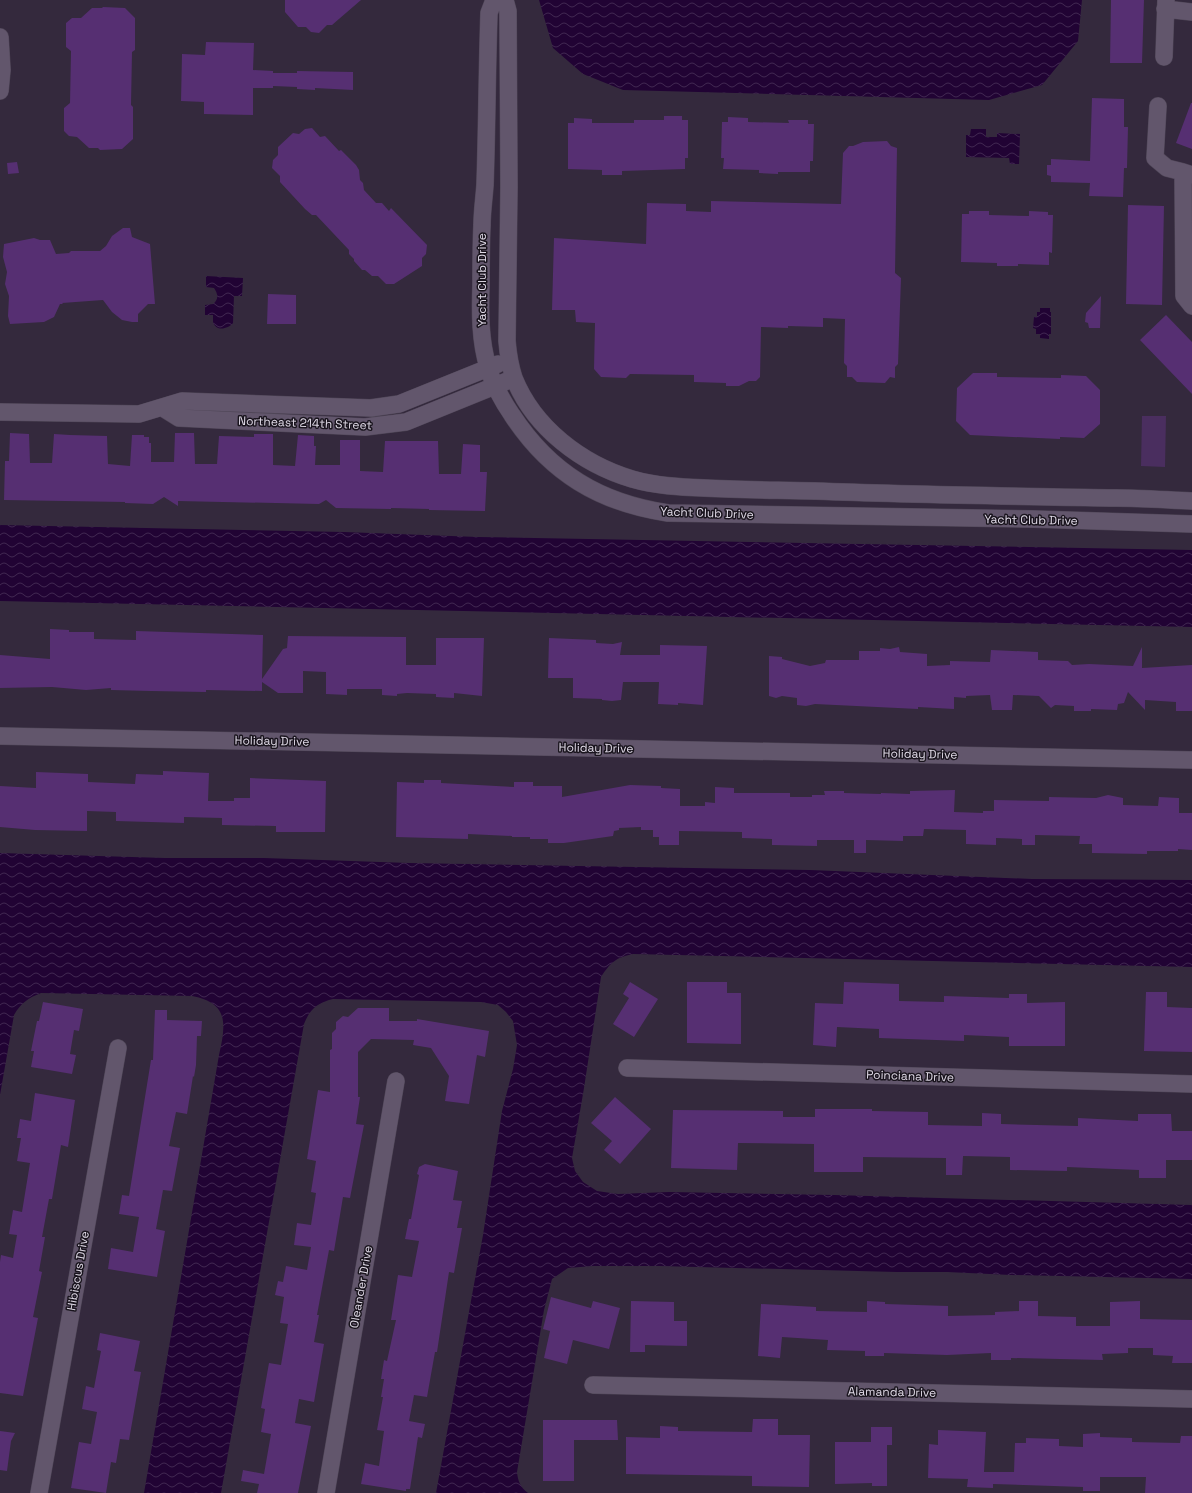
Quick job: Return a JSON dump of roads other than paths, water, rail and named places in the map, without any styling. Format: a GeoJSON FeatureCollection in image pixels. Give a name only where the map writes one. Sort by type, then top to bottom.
{"type":"FeatureCollection","features":[{"type":"Feature","properties":{"kind":"street","name":"Yacht Club Drive"},"geometry":{"type":"LineString","coordinates":[[494,0],[489,13],[480,304],[484,344],[488,367],[503,402],[519,426],[537,448],[574,480],[623,504],[668,513],[1192,524]]}},
{"type":"Feature","properties":{"kind":"street","name":"Yacht Club Drive"},"geometry":{"type":"LineString","coordinates":[[505,0],[508,11],[509,187],[506,308],[509,360],[514,378],[526,401],[544,424],[562,443],[612,471],[632,479],[656,485],[907,495],[1118,498],[1192,501]]}},
{"type":"Feature","properties":{"kind":"street"},"geometry":{"type":"LineString","coordinates":[[1164,57],[1166,5],[1192,12]]}},
{"type":"Feature","properties":{"kind":"street"},"geometry":{"type":"LineString","coordinates":[[0,37],[2,70],[0,91]]}},
{"type":"Feature","properties":{"kind":"street"},"geometry":{"type":"LineString","coordinates":[[1158,106],[1155,158],[1167,168],[1187,174],[1184,296],[1192,306]]}},
{"type":"Feature","properties":{"kind":"street","name":"Northeast 214th Street"},"geometry":{"type":"LineString","coordinates":[[0,412],[130,415],[163,408],[182,401],[371,408],[399,404],[430,393],[488,367],[509,360]]}},
{"type":"Feature","properties":{"kind":"street","name":"Northeast 214th Street"},"geometry":{"type":"LineString","coordinates":[[163,408],[179,418],[365,427],[406,422],[514,378]]}},
{"type":"Feature","properties":{"kind":"street"},"geometry":{"type":"LineString","coordinates":[[399,404],[406,422]]}},
{"type":"Feature","properties":{"kind":"street","name":"Holiday Drive"},"geometry":{"type":"LineString","coordinates":[[0,736],[1192,760]]}},
{"type":"Feature","properties":{"kind":"street","name":"Hibiscus Drive"},"geometry":{"type":"LineString","coordinates":[[39,1493],[118,1048]]}},
{"type":"Feature","properties":{"kind":"street","name":"Poinciana Drive"},"geometry":{"type":"LineString","coordinates":[[627,1068],[1192,1084]]}},
{"type":"Feature","properties":{"kind":"street","name":"Oleander Drive"},"geometry":{"type":"LineString","coordinates":[[326,1493],[396,1081]]}},
{"type":"Feature","properties":{"kind":"street","name":"Alamanda Drive"},"geometry":{"type":"LineString","coordinates":[[593,1385],[1192,1399]]}},
{"type":"Feature","properties":{"kind":"water"},"geometry":{"type":"Polygon","coordinates":[[[539,0],[1082,0],[1078,41],[1042,85],[989,100],[623,90],[583,74],[553,48],[539,0]]]}},
{"type":"Feature","properties":{"kind":"water"},"geometry":{"type":"Polygon","coordinates":[[[971,129],[986,129],[986,137],[997,137],[997,133],[1020,134],[1019,164],[1010,164],[1009,158],[966,157],[966,135],[970,135],[971,129]]]}},
{"type":"Feature","properties":{"kind":"water"},"geometry":{"type":"Polygon","coordinates":[[[206,276],[243,278],[242,296],[234,296],[233,323],[228,327],[217,327],[213,322],[213,315],[205,315],[205,305],[213,304],[217,296],[214,288],[206,287],[206,276]]]}},
{"type":"Feature","properties":{"kind":"water"},"geometry":{"type":"Polygon","coordinates":[[[1040,308],[1050,308],[1051,334],[1049,334],[1049,339],[1040,338],[1040,334],[1036,334],[1036,329],[1033,328],[1034,317],[1037,317],[1037,312],[1040,312],[1040,308]]]}},
{"type":"Feature","properties":{"kind":"water"},"geometry":{"type":"Polygon","coordinates":[[[0,525],[344,532],[478,537],[1192,550],[1192,627],[0,601],[0,525]]]}},
{"type":"Feature","properties":{"kind":"water"},"geometry":{"type":"Polygon","coordinates":[[[0,853],[165,858],[264,858],[409,863],[810,870],[1032,879],[1192,880],[1192,967],[633,954],[622,957],[614,961],[601,977],[572,1158],[575,1171],[583,1182],[597,1191],[618,1194],[669,1192],[834,1195],[1192,1205],[1192,1279],[659,1266],[593,1266],[568,1268],[552,1279],[544,1310],[517,1472],[520,1484],[528,1493],[436,1493],[483,1235],[502,1111],[513,1069],[517,1045],[513,1021],[498,1005],[481,1002],[333,999],[323,1002],[315,1007],[309,1014],[304,1024],[221,1493],[144,1493],[223,1034],[222,1016],[213,1004],[204,999],[192,996],[41,993],[25,1001],[14,1015],[0,1095],[0,853]]]}}]}
